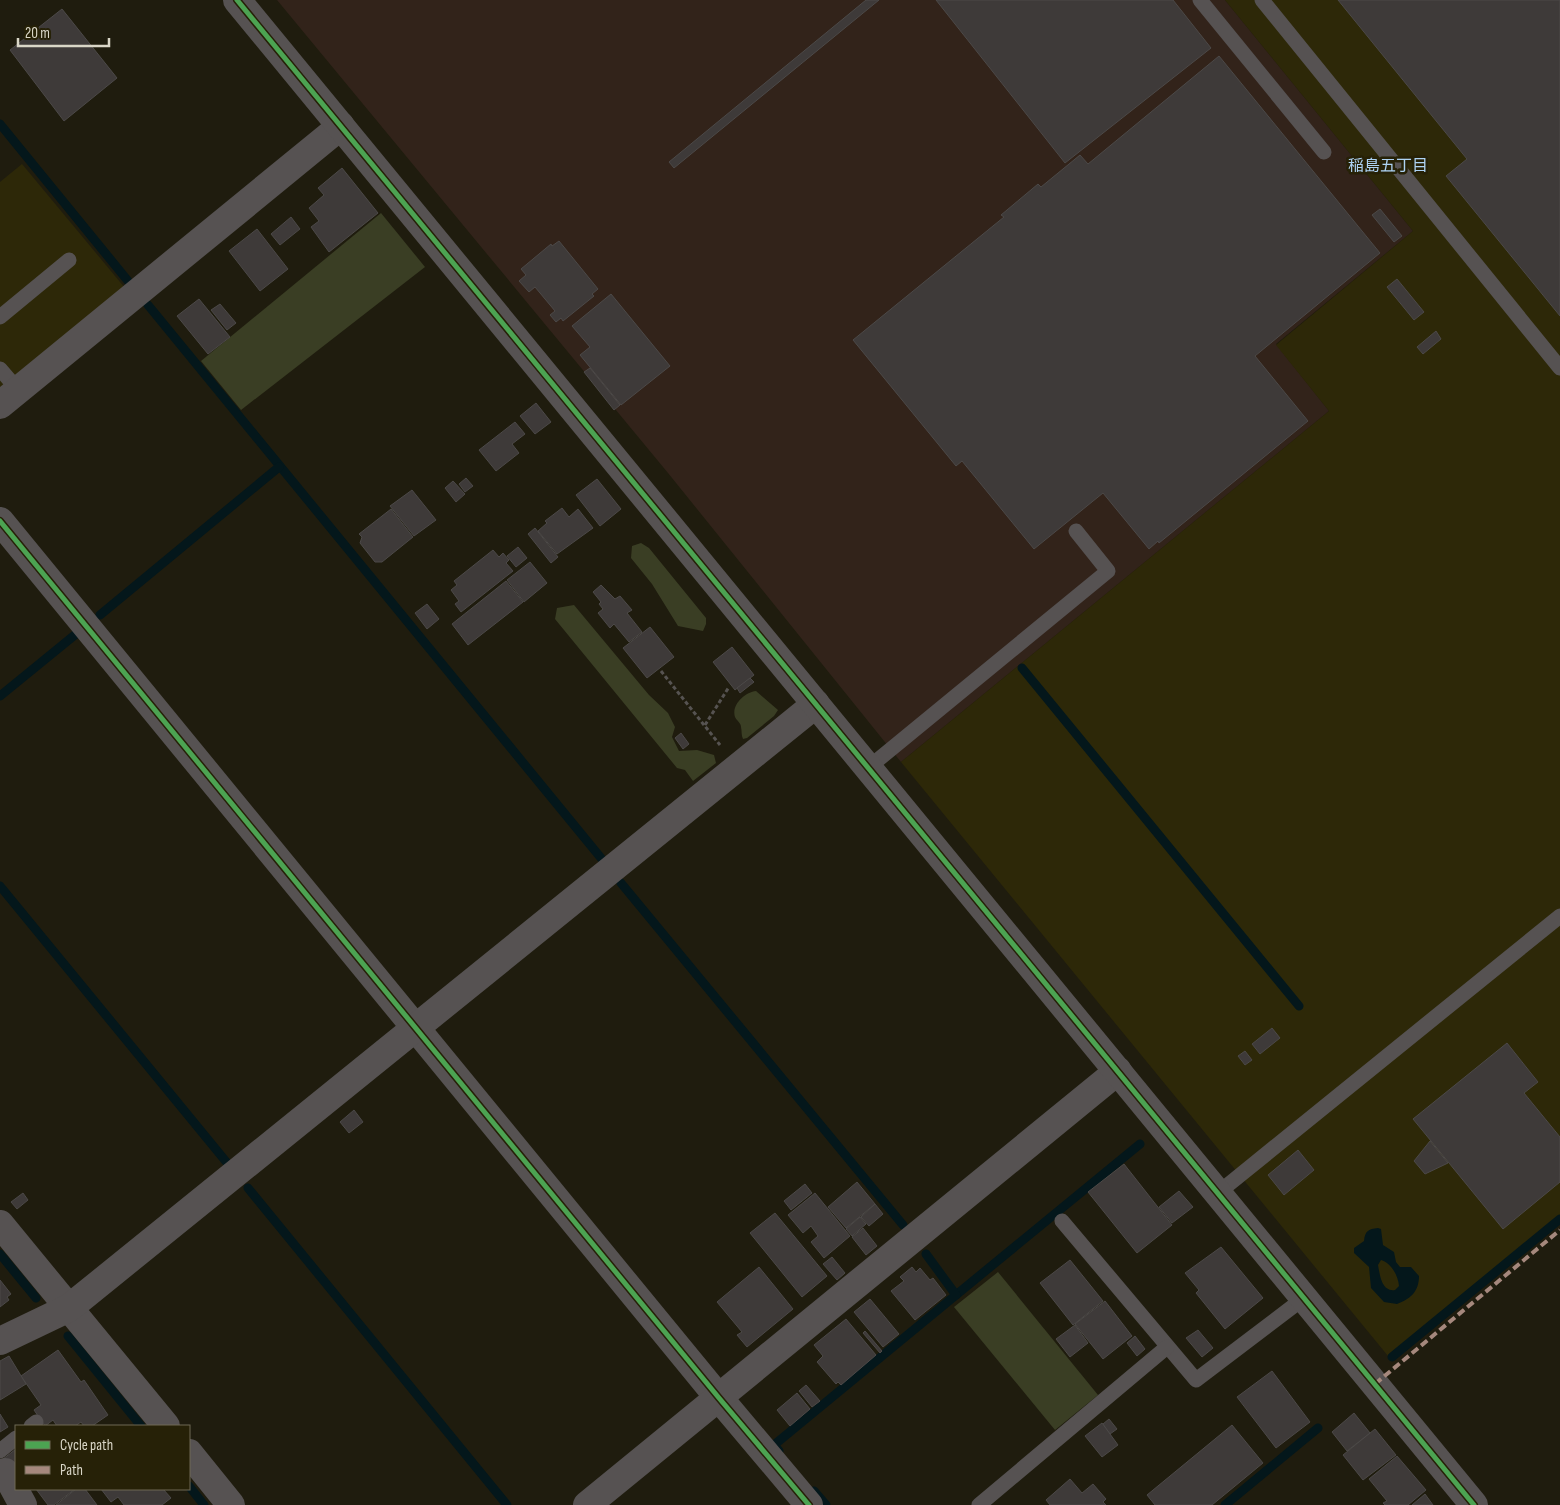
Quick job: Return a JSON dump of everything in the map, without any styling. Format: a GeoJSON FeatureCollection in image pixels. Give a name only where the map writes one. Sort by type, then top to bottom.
{"type":"FeatureCollection","features":[{"type":"Feature","properties":{"kind":"street"},"geometry":{"type":"LineString","coordinates":[[237,0],[1474,1505]]}},
{"type":"Feature","properties":{"kind":"street"},"geometry":{"type":"LineString","coordinates":[[9,398],[341,126]]}},
{"type":"Feature","properties":{"kind":"street"},"geometry":{"type":"LineString","coordinates":[[0,521],[719,1398],[809,1505]]}},
{"type":"Feature","properties":{"kind":"street"},"geometry":{"type":"LineString","coordinates":[[0,1341],[69,1308],[816,704]]}},
{"type":"Feature","properties":{"kind":"street"},"geometry":{"type":"LineString","coordinates":[[587,1505],[1118,1071]]}},
{"type":"Feature","properties":{"kind":"street"},"geometry":{"type":"LineString","coordinates":[[0,1224],[165,1425]]}},
{"type":"Feature","properties":{"kind":"street"},"geometry":{"type":"LineString","coordinates":[[190,1454],[231,1505]]}},
{"type":"Feature","properties":{"kind":"street"},"geometry":{"type":"LineString","coordinates":[[2,1460],[15,1488]]}},
{"type":"Feature","properties":{"kind":"street"},"geometry":{"type":"LineString","coordinates":[[16,1490],[23,1505]]}},
{"type":"Feature","properties":{"kind":"lane"},"geometry":{"type":"LineString","coordinates":[[1200,0],[1324,152]]}},
{"type":"Feature","properties":{"kind":"lane"},"geometry":{"type":"LineString","coordinates":[[1262,0],[1560,368]]}},
{"type":"Feature","properties":{"kind":"lane"},"geometry":{"type":"LineString","coordinates":[[0,317],[69,260]]}},
{"type":"Feature","properties":{"kind":"lane"},"geometry":{"type":"LineString","coordinates":[[0,369],[9,398]]}},
{"type":"Feature","properties":{"kind":"lane"},"geometry":{"type":"LineString","coordinates":[[868,768],[1108,571],[1076,531]]}},
{"type":"Feature","properties":{"kind":"lane"},"geometry":{"type":"LineString","coordinates":[[1218,1193],[1560,916]]}},
{"type":"Feature","properties":{"kind":"lane"},"geometry":{"type":"LineString","coordinates":[[1062,1221],[1196,1380],[1304,1298]]}},
{"type":"Feature","properties":{"kind":"lane"},"geometry":{"type":"LineString","coordinates":[[979,1505],[1167,1347]]}},
{"type":"Feature","properties":{"kind":"lane"},"geometry":{"type":"LineString","coordinates":[[2,1460],[15,1440]]}},
{"type":"Feature","properties":{"kind":"path"},"geometry":{"type":"LineString","coordinates":[[661,671],[738,767]]}},
{"type":"Feature","properties":{"kind":"path"},"geometry":{"type":"LineString","coordinates":[[705,725],[729,687]]}},
{"type":"Feature","properties":{"kind":"shaded area"},"geometry":{"type":"Polygon","coordinates":[[[277,0],[1225,0],[1413,231],[1276,344],[1329,411],[901,762],[668,473],[277,0]]]}},
{"type":"Feature","properties":{"kind":"shaded area"},"geometry":{"type":"Polygon","coordinates":[[[1225,0],[1560,0],[1560,1216],[1388,1356],[901,762],[1329,411],[1276,345],[1413,231],[1225,0]]]}},
{"type":"Feature","properties":{"kind":"shaded area"},"geometry":{"type":"Polygon","coordinates":[[[22,164],[125,288],[0,391],[0,182],[22,164]]]}},
{"type":"Feature","properties":{"kind":"shaded area"},"geometry":{"type":"Polygon","coordinates":[[[1381,1229],[1383,1245],[1394,1252],[1396,1262],[1400,1267],[1411,1267],[1419,1276],[1419,1282],[1413,1294],[1397,1304],[1384,1302],[1371,1288],[1369,1267],[1354,1253],[1354,1248],[1364,1241],[1366,1233],[1369,1230],[1381,1229]],[[1381,1260],[1378,1265],[1381,1278],[1384,1286],[1395,1290],[1399,1286],[1397,1278],[1391,1267],[1381,1260]]]}},
{"type":"Feature","properties":{"kind":"green space"},"geometry":{"type":"Polygon","coordinates":[[[381,213],[425,267],[241,410],[201,361],[381,213]]]}},
{"type":"Feature","properties":{"kind":"green space"},"geometry":{"type":"Polygon","coordinates":[[[641,543],[649,548],[706,618],[703,631],[678,626],[652,584],[631,558],[632,546],[641,543]]]}},
{"type":"Feature","properties":{"kind":"green space"},"geometry":{"type":"Polygon","coordinates":[[[574,605],[649,695],[668,713],[675,727],[672,737],[679,751],[697,750],[714,755],[716,763],[693,781],[685,770],[677,768],[555,619],[557,608],[574,605]]]}},
{"type":"Feature","properties":{"kind":"green space"},"geometry":{"type":"Polygon","coordinates":[[[756,691],[778,710],[774,716],[747,738],[743,739],[740,723],[735,717],[735,708],[743,697],[756,691]]]}},
{"type":"Feature","properties":{"kind":"green space"},"geometry":{"type":"Polygon","coordinates":[[[998,1272],[1098,1395],[1055,1430],[954,1307],[998,1272]]]}},
{"type":"Feature","properties":{"kind":"building"},"geometry":{"type":"Polygon","coordinates":[[[866,0],[879,0],[674,168],[669,162],[866,0]]]}},
{"type":"Feature","properties":{"kind":"building"},"geometry":{"type":"Polygon","coordinates":[[[936,0],[1173,0],[1211,48],[1065,163],[936,0]]]}},
{"type":"Feature","properties":{"kind":"building"},"geometry":{"type":"Polygon","coordinates":[[[1338,0],[1560,0],[1560,316],[1446,176],[1467,159],[1338,0]]]}},
{"type":"Feature","properties":{"kind":"building"},"geometry":{"type":"Polygon","coordinates":[[[62,9],[117,78],[64,121],[10,50],[62,9]]]}},
{"type":"Feature","properties":{"kind":"building"},"geometry":{"type":"Polygon","coordinates":[[[1219,56],[1380,253],[1255,356],[1308,421],[1159,543],[1158,541],[1149,549],[1103,493],[1034,549],[962,461],[956,466],[853,340],[1004,217],[1001,215],[1038,184],[1041,187],[1080,155],[1088,164],[1219,56]]]}},
{"type":"Feature","properties":{"kind":"building"},"geometry":{"type":"Polygon","coordinates":[[[342,168],[378,213],[329,252],[311,227],[319,221],[309,208],[324,195],[318,188],[342,168]]]}},
{"type":"Feature","properties":{"kind":"building"},"geometry":{"type":"Polygon","coordinates":[[[1380,209],[1402,236],[1394,242],[1372,215],[1380,209]]]}},
{"type":"Feature","properties":{"kind":"building"},"geometry":{"type":"Polygon","coordinates":[[[291,217],[300,229],[280,245],[271,234],[291,217]]]}},
{"type":"Feature","properties":{"kind":"building"},"geometry":{"type":"Polygon","coordinates":[[[257,229],[288,269],[260,291],[229,251],[257,229]]]}},
{"type":"Feature","properties":{"kind":"building"},"geometry":{"type":"Polygon","coordinates":[[[559,241],[598,289],[592,294],[594,296],[563,321],[561,318],[556,322],[550,315],[555,311],[535,287],[529,292],[519,281],[526,275],[521,269],[551,244],[552,246],[559,241]]]}},
{"type":"Feature","properties":{"kind":"building"},"geometry":{"type":"Polygon","coordinates":[[[1397,279],[1424,312],[1414,320],[1387,287],[1397,279]]]}},
{"type":"Feature","properties":{"kind":"building"},"geometry":{"type":"Polygon","coordinates":[[[611,294],[670,366],[621,405],[580,355],[590,347],[572,326],[611,294]]]}},
{"type":"Feature","properties":{"kind":"building"},"geometry":{"type":"Polygon","coordinates":[[[199,299],[230,337],[208,354],[177,316],[199,299]]]}},
{"type":"Feature","properties":{"kind":"building"},"geometry":{"type":"Polygon","coordinates":[[[220,304],[236,323],[227,330],[211,310],[220,304]]]}},
{"type":"Feature","properties":{"kind":"building"},"geometry":{"type":"Polygon","coordinates":[[[1436,331],[1441,339],[1423,354],[1417,347],[1436,331]]]}},
{"type":"Feature","properties":{"kind":"building"},"geometry":{"type":"Polygon","coordinates":[[[590,368],[620,405],[614,410],[584,372],[590,368]]]}},
{"type":"Feature","properties":{"kind":"building"},"geometry":{"type":"Polygon","coordinates":[[[536,403],[551,422],[535,434],[520,416],[536,403]]]}},
{"type":"Feature","properties":{"kind":"building"},"geometry":{"type":"Polygon","coordinates":[[[515,422],[525,434],[512,444],[519,453],[496,471],[479,450],[515,422]]]}},
{"type":"Feature","properties":{"kind":"building"},"geometry":{"type":"Polygon","coordinates":[[[466,478],[473,486],[465,492],[459,484],[466,478]]]}},
{"type":"Feature","properties":{"kind":"building"},"geometry":{"type":"Polygon","coordinates":[[[597,479],[621,509],[600,526],[576,495],[597,479]]]}},
{"type":"Feature","properties":{"kind":"building"},"geometry":{"type":"Polygon","coordinates":[[[453,481],[465,494],[456,502],[445,488],[453,481]]]}},
{"type":"Feature","properties":{"kind":"building"},"geometry":{"type":"Polygon","coordinates":[[[412,490],[436,520],[414,536],[390,506],[412,490]]]}},
{"type":"Feature","properties":{"kind":"building"},"geometry":{"type":"Polygon","coordinates":[[[562,508],[569,517],[578,509],[593,528],[557,554],[538,531],[547,523],[545,521],[562,508]]]}},
{"type":"Feature","properties":{"kind":"building"},"geometry":{"type":"Polygon","coordinates":[[[391,509],[413,537],[382,562],[375,562],[360,543],[362,537],[359,534],[391,509]]]}},
{"type":"Feature","properties":{"kind":"building"},"geometry":{"type":"Polygon","coordinates":[[[535,528],[558,557],[551,563],[528,534],[535,528]]]}},
{"type":"Feature","properties":{"kind":"building"},"geometry":{"type":"Polygon","coordinates":[[[518,547],[527,558],[516,567],[507,556],[518,547]]]}},
{"type":"Feature","properties":{"kind":"building"},"geometry":{"type":"Polygon","coordinates":[[[493,550],[499,557],[503,553],[509,560],[506,563],[513,571],[461,612],[455,604],[459,601],[451,590],[457,585],[454,581],[493,550]]]}},
{"type":"Feature","properties":{"kind":"building"},"geometry":{"type":"Polygon","coordinates":[[[530,562],[547,583],[524,602],[507,580],[530,562]]]}},
{"type":"Feature","properties":{"kind":"building"},"geometry":{"type":"Polygon","coordinates":[[[506,581],[523,602],[468,645],[452,624],[506,581]]]}},
{"type":"Feature","properties":{"kind":"building"},"geometry":{"type":"Polygon","coordinates":[[[601,585],[615,599],[620,596],[632,610],[627,613],[642,632],[629,642],[614,624],[610,628],[598,613],[603,609],[599,604],[601,602],[593,592],[601,585]]]}},
{"type":"Feature","properties":{"kind":"building"},"geometry":{"type":"Polygon","coordinates":[[[427,604],[439,619],[427,629],[415,613],[427,604]]]}},
{"type":"Feature","properties":{"kind":"building"},"geometry":{"type":"Polygon","coordinates":[[[650,627],[674,657],[647,678],[623,648],[650,627]]]}},
{"type":"Feature","properties":{"kind":"building"},"geometry":{"type":"Polygon","coordinates":[[[732,647],[754,675],[735,690],[713,662],[732,647]]]}},
{"type":"Feature","properties":{"kind":"building"},"geometry":{"type":"Polygon","coordinates":[[[750,678],[754,682],[740,693],[737,688],[750,678]]]}},
{"type":"Feature","properties":{"kind":"building"},"geometry":{"type":"Polygon","coordinates":[[[681,733],[689,744],[683,749],[675,738],[681,733]]]}},
{"type":"Feature","properties":{"kind":"building"},"geometry":{"type":"Polygon","coordinates":[[[1272,1028],[1280,1038],[1260,1054],[1252,1044],[1272,1028]]]}},
{"type":"Feature","properties":{"kind":"building"},"geometry":{"type":"Polygon","coordinates":[[[1507,1043],[1538,1082],[1524,1093],[1560,1137],[1560,1182],[1503,1229],[1413,1119],[1507,1043]]]}},
{"type":"Feature","properties":{"kind":"building"},"geometry":{"type":"Polygon","coordinates":[[[1245,1051],[1252,1060],[1245,1065],[1238,1056],[1245,1051]]]}},
{"type":"Feature","properties":{"kind":"building"},"geometry":{"type":"Polygon","coordinates":[[[354,1110],[363,1122],[349,1133],[340,1122],[354,1110]]]}},
{"type":"Feature","properties":{"kind":"building"},"geometry":{"type":"Polygon","coordinates":[[[1430,1141],[1448,1163],[1425,1174],[1414,1161],[1430,1141]]]}},
{"type":"Feature","properties":{"kind":"building"},"geometry":{"type":"Polygon","coordinates":[[[1298,1150],[1314,1170],[1284,1195],[1268,1175],[1298,1150]]]}},
{"type":"Feature","properties":{"kind":"building"},"geometry":{"type":"Polygon","coordinates":[[[1124,1164],[1172,1225],[1137,1253],[1088,1192],[1124,1164]]]}},
{"type":"Feature","properties":{"kind":"building"},"geometry":{"type":"Polygon","coordinates":[[[857,1182],[875,1204],[846,1228],[828,1207],[857,1182]]]}},
{"type":"Feature","properties":{"kind":"building"},"geometry":{"type":"Polygon","coordinates":[[[805,1184],[812,1193],[791,1210],[784,1201],[805,1184]]]}},
{"type":"Feature","properties":{"kind":"building"},"geometry":{"type":"Polygon","coordinates":[[[1179,1191],[1193,1207],[1172,1223],[1159,1207],[1179,1191]]]}},
{"type":"Feature","properties":{"kind":"building"},"geometry":{"type":"Polygon","coordinates":[[[23,1193],[28,1200],[17,1209],[11,1202],[23,1193]]]}},
{"type":"Feature","properties":{"kind":"building"},"geometry":{"type":"Polygon","coordinates":[[[815,1193],[850,1236],[824,1258],[811,1242],[818,1236],[811,1226],[803,1233],[788,1215],[815,1193]]]}},
{"type":"Feature","properties":{"kind":"building"},"geometry":{"type":"Polygon","coordinates":[[[875,1204],[883,1214],[869,1226],[861,1217],[875,1204]]]}},
{"type":"Feature","properties":{"kind":"building"},"geometry":{"type":"Polygon","coordinates":[[[775,1213],[827,1276],[802,1297],[750,1233],[775,1213]]]}},
{"type":"Feature","properties":{"kind":"building"},"geometry":{"type":"Polygon","coordinates":[[[860,1217],[866,1224],[852,1236],[846,1229],[860,1217]]]}},
{"type":"Feature","properties":{"kind":"building"},"geometry":{"type":"Polygon","coordinates":[[[863,1228],[877,1246],[866,1255],[852,1237],[863,1228]]]}},
{"type":"Feature","properties":{"kind":"building"},"geometry":{"type":"Polygon","coordinates":[[[1221,1247],[1263,1298],[1225,1329],[1196,1293],[1199,1290],[1185,1273],[1221,1247]]]}},
{"type":"Feature","properties":{"kind":"building"},"geometry":{"type":"Polygon","coordinates":[[[832,1257],[845,1273],[837,1280],[823,1264],[832,1257]]]}},
{"type":"Feature","properties":{"kind":"building"},"geometry":{"type":"Polygon","coordinates":[[[1070,1260],[1103,1301],[1073,1325],[1040,1283],[1070,1260]]]}},
{"type":"Feature","properties":{"kind":"building"},"geometry":{"type":"Polygon","coordinates":[[[759,1267],[793,1309],[747,1347],[737,1335],[742,1332],[717,1302],[759,1267]]]}},
{"type":"Feature","properties":{"kind":"building"},"geometry":{"type":"Polygon","coordinates":[[[912,1267],[916,1272],[920,1268],[930,1280],[933,1278],[946,1295],[915,1320],[891,1291],[904,1281],[900,1277],[912,1267]]]}},
{"type":"Feature","properties":{"kind":"building"},"geometry":{"type":"Polygon","coordinates":[[[0,1280],[11,1294],[7,1297],[9,1300],[0,1307],[0,1280]]]}},
{"type":"Feature","properties":{"kind":"building"},"geometry":{"type":"Polygon","coordinates":[[[870,1299],[899,1334],[883,1347],[854,1312],[870,1299]]]}},
{"type":"Feature","properties":{"kind":"building"},"geometry":{"type":"Polygon","coordinates":[[[1105,1301],[1132,1336],[1103,1359],[1075,1324],[1105,1301]]]}},
{"type":"Feature","properties":{"kind":"building"},"geometry":{"type":"Polygon","coordinates":[[[846,1319],[876,1355],[841,1385],[838,1382],[836,1384],[817,1362],[823,1356],[814,1345],[846,1319]]]}},
{"type":"Feature","properties":{"kind":"building"},"geometry":{"type":"Polygon","coordinates":[[[1075,1325],[1088,1343],[1070,1357],[1056,1339],[1075,1325]]]}},
{"type":"Feature","properties":{"kind":"building"},"geometry":{"type":"Polygon","coordinates":[[[1198,1330],[1213,1348],[1202,1357],[1186,1338],[1198,1330]]]}},
{"type":"Feature","properties":{"kind":"building"},"geometry":{"type":"Polygon","coordinates":[[[865,1331],[882,1351],[880,1353],[863,1333],[865,1331]]]}},
{"type":"Feature","properties":{"kind":"building"},"geometry":{"type":"Polygon","coordinates":[[[1135,1336],[1145,1349],[1137,1356],[1127,1343],[1135,1336]]]}},
{"type":"Feature","properties":{"kind":"building"},"geometry":{"type":"Polygon","coordinates":[[[58,1350],[81,1382],[84,1380],[108,1415],[93,1425],[83,1425],[81,1422],[76,1425],[56,1425],[53,1420],[44,1425],[34,1410],[41,1405],[21,1376],[58,1350]]]}},
{"type":"Feature","properties":{"kind":"building"},"geometry":{"type":"Polygon","coordinates":[[[9,1356],[26,1384],[0,1400],[0,1361],[9,1356]]]}},
{"type":"Feature","properties":{"kind":"building"},"geometry":{"type":"Polygon","coordinates":[[[1272,1371],[1310,1422],[1276,1448],[1237,1397],[1272,1371]]]}},
{"type":"Feature","properties":{"kind":"building"},"geometry":{"type":"Polygon","coordinates":[[[806,1385],[820,1401],[812,1407],[799,1391],[806,1385]]]}},
{"type":"Feature","properties":{"kind":"building"},"geometry":{"type":"Polygon","coordinates":[[[797,1393],[810,1409],[790,1426],[777,1410],[797,1393]]]}},
{"type":"Feature","properties":{"kind":"building"},"geometry":{"type":"Polygon","coordinates":[[[1354,1413],[1370,1433],[1347,1451],[1332,1432],[1354,1413]]]}},
{"type":"Feature","properties":{"kind":"building"},"geometry":{"type":"Polygon","coordinates":[[[0,1414],[8,1427],[0,1432],[0,1414]]]}},
{"type":"Feature","properties":{"kind":"building"},"geometry":{"type":"Polygon","coordinates":[[[1109,1419],[1117,1429],[1110,1434],[1103,1424],[1109,1419]]]}},
{"type":"Feature","properties":{"kind":"building"},"geometry":{"type":"Polygon","coordinates":[[[1102,1423],[1118,1445],[1102,1457],[1085,1436],[1102,1423]]]}},
{"type":"Feature","properties":{"kind":"building"},"geometry":{"type":"Polygon","coordinates":[[[1232,1425],[1263,1463],[1212,1505],[1155,1505],[1147,1495],[1232,1425]]]}},
{"type":"Feature","properties":{"kind":"building"},"geometry":{"type":"Polygon","coordinates":[[[1375,1429],[1396,1455],[1363,1480],[1343,1455],[1375,1429]]]}},
{"type":"Feature","properties":{"kind":"building"},"geometry":{"type":"Polygon","coordinates":[[[15,1450],[15,1476],[3,1459],[15,1450]]]}},
{"type":"Feature","properties":{"kind":"building"},"geometry":{"type":"Polygon","coordinates":[[[1397,1456],[1426,1490],[1408,1505],[1385,1505],[1383,1503],[1387,1501],[1369,1479],[1397,1456]]]}},
{"type":"Feature","properties":{"kind":"building"},"geometry":{"type":"Polygon","coordinates":[[[1070,1479],[1082,1493],[1093,1484],[1106,1499],[1103,1502],[1106,1505],[1050,1505],[1046,1500],[1070,1479]]]}},
{"type":"Feature","properties":{"kind":"building"},"geometry":{"type":"Polygon","coordinates":[[[37,1490],[74,1490],[54,1505],[48,1505],[37,1490]]]}},
{"type":"Feature","properties":{"kind":"building"},"geometry":{"type":"Polygon","coordinates":[[[75,1490],[86,1490],[97,1505],[56,1505],[75,1490]]]}},
{"type":"Feature","properties":{"kind":"building"},"geometry":{"type":"Polygon","coordinates":[[[102,1490],[164,1490],[171,1498],[162,1505],[124,1505],[118,1497],[111,1502],[102,1490]]]}},
{"type":"Feature","properties":{"kind":"building"},"geometry":{"type":"Polygon","coordinates":[[[1425,1494],[1433,1505],[1412,1505],[1425,1494]]]}},
{"type":"Feature","properties":{"kind":"waterway"},"geometry":{"type":"LineString","coordinates":[[0,124],[128,281]]}},
{"type":"Feature","properties":{"kind":"waterway"},"geometry":{"type":"LineString","coordinates":[[148,305],[601,858]]}},
{"type":"Feature","properties":{"kind":"waterway"},"geometry":{"type":"LineString","coordinates":[[100,615],[279,467]]}},
{"type":"Feature","properties":{"kind":"waterway"},"geometry":{"type":"LineString","coordinates":[[0,696],[76,634]]}},
{"type":"Feature","properties":{"kind":"waterway"},"geometry":{"type":"LineString","coordinates":[[1022,668],[1299,1006]]}},
{"type":"Feature","properties":{"kind":"waterway"},"geometry":{"type":"LineString","coordinates":[[621,883],[903,1225]]}},
{"type":"Feature","properties":{"kind":"waterway"},"geometry":{"type":"LineString","coordinates":[[0,886],[228,1164]]}},
{"type":"Feature","properties":{"kind":"waterway"},"geometry":{"type":"LineString","coordinates":[[956,1295],[1140,1144]]}},
{"type":"Feature","properties":{"kind":"waterway"},"geometry":{"type":"LineString","coordinates":[[248,1188],[507,1505]]}},
{"type":"Feature","properties":{"kind":"waterway"},"geometry":{"type":"LineString","coordinates":[[1392,1357],[1560,1219]]}},
{"type":"Feature","properties":{"kind":"waterway"},"geometry":{"type":"LineString","coordinates":[[0,1254],[36,1298]]}},
{"type":"Feature","properties":{"kind":"waterway"},"geometry":{"type":"LineString","coordinates":[[779,1451],[774,1445],[956,1295],[926,1254]]}},
{"type":"Feature","properties":{"kind":"waterway"},"geometry":{"type":"LineString","coordinates":[[68,1336],[140,1425]]}},
{"type":"Feature","properties":{"kind":"waterway"},"geometry":{"type":"LineString","coordinates":[[1225,1505],[1318,1428]]}},
{"type":"Feature","properties":{"kind":"waterway"},"geometry":{"type":"LineString","coordinates":[[190,1487],[204,1505]]}},
{"type":"Feature","properties":{"kind":"waterway"},"geometry":{"type":"LineString","coordinates":[[814,1491],[826,1505]]}},
{"type":"Feature","properties":{"kind":"marked path"},"geometry":{"type":"LineString","coordinates":[[1375,1384],[1560,1230]]}},
{"type":"Feature","properties":{"kind":"cycle path"},"geometry":{"type":"LineString","coordinates":[[237,0],[1474,1505]]}},
{"type":"Feature","properties":{"kind":"cycle path"},"geometry":{"type":"LineString","coordinates":[[0,521],[719,1398],[809,1505]]}},
{"type":"Feature","properties":{"kind":"district","name":"稲島五丁目"},"geometry":{"type":"Point","coordinates":[1388,166]}}]}
